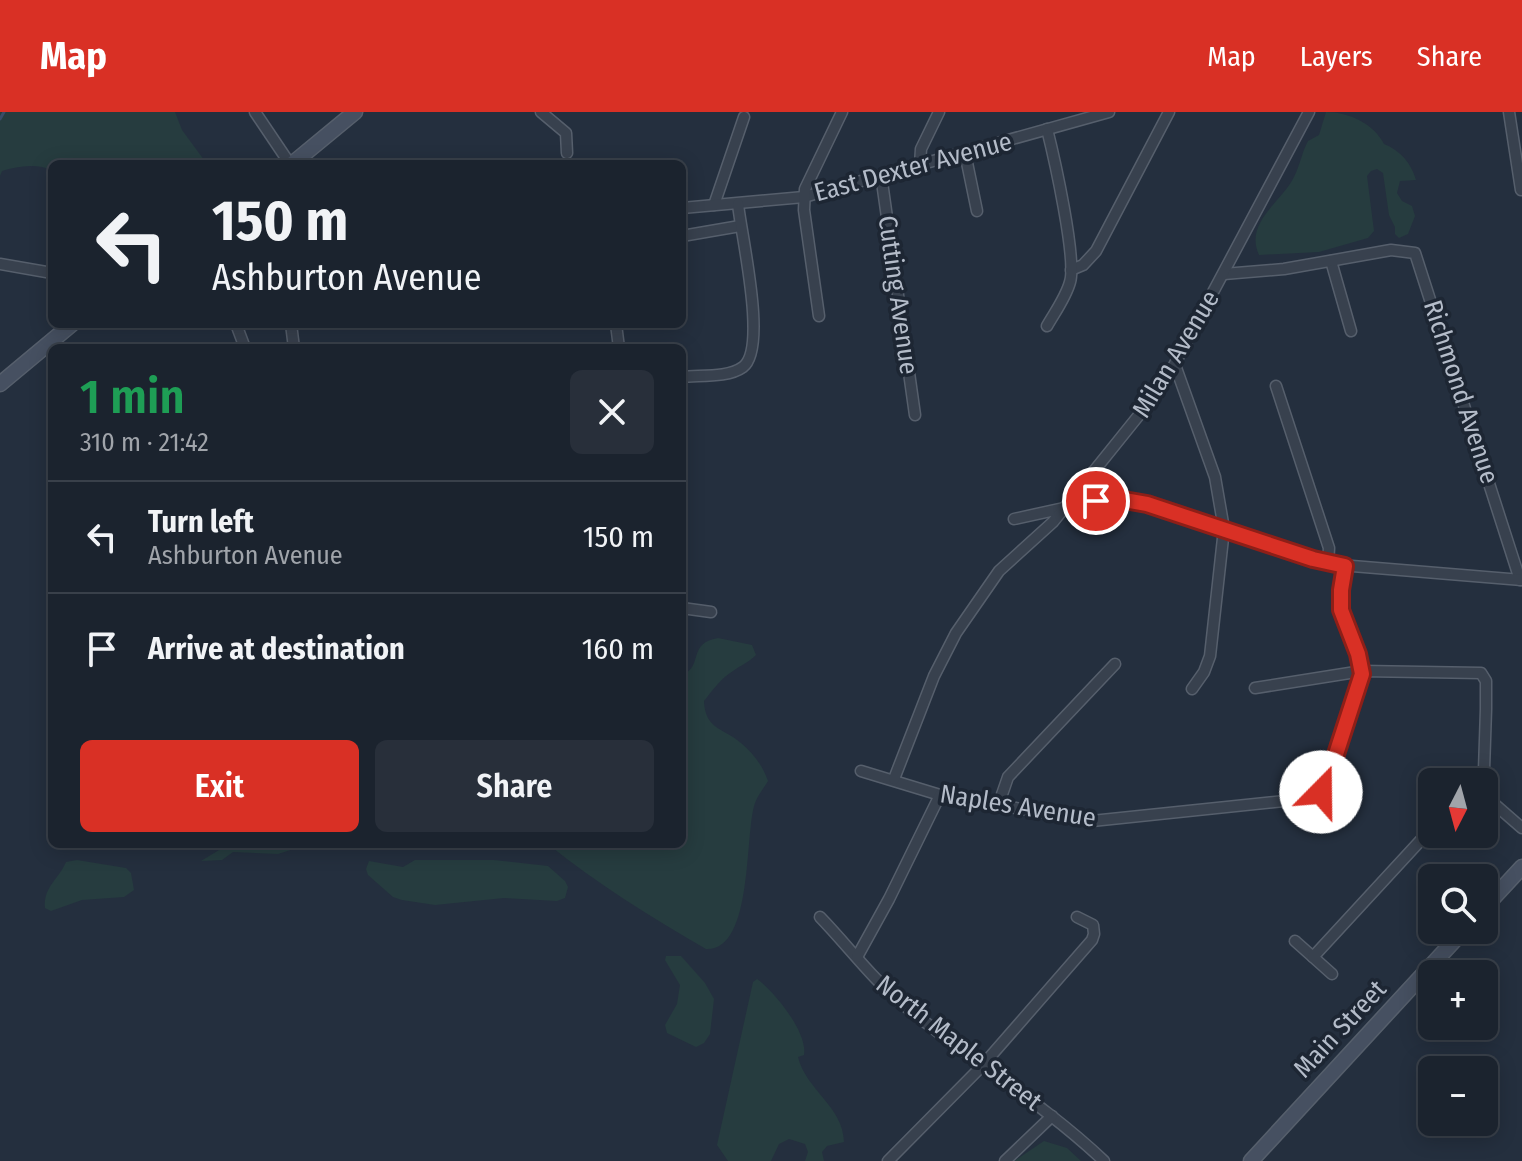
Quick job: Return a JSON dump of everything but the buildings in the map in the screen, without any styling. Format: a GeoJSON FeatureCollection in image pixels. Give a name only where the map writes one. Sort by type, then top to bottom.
{"type":"FeatureCollection","features":[{"type":"Feature","properties":{"kind":"main road"},"geometry":{"type":"LineString","coordinates":[[296,160],[355,112]]}},
{"type":"Feature","properties":{"kind":"main road"},"geometry":{"type":"LineString","coordinates":[[0,384],[67,328]]}},
{"type":"Feature","properties":{"kind":"main road"},"geometry":{"type":"LineString","coordinates":[[1498,893],[1522,867]]}},
{"type":"Feature","properties":{"kind":"main road","name":"Main Street"},"geometry":{"type":"LineString","coordinates":[[1251,1161],[1451,944]]}},
{"type":"Feature","properties":{"kind":"street"},"geometry":{"type":"LineString","coordinates":[[255,112],[288,160]]}},
{"type":"Feature","properties":{"kind":"street"},"geometry":{"type":"LineString","coordinates":[[541,112],[565,132],[567,153]]}},
{"type":"Feature","properties":{"kind":"street"},"geometry":{"type":"LineString","coordinates":[[819,316],[804,197],[809,177],[842,112]]}},
{"type":"Feature","properties":{"kind":"street"},"geometry":{"type":"LineString","coordinates":[[920,165],[921,149],[939,112]]}},
{"type":"Feature","properties":{"kind":"street","name":"East Dexter Avenue"},"geometry":{"type":"LineString","coordinates":[[686,208],[804,197],[1109,112]]}},
{"type":"Feature","properties":{"kind":"street"},"geometry":{"type":"LineString","coordinates":[[1071,270],[1083,265],[1096,251],[1169,112]]}},
{"type":"Feature","properties":{"kind":"street","name":"Milan Avenue"},"geometry":{"type":"LineString","coordinates":[[894,779],[934,676],[956,633],[1004,565],[1048,527],[1144,413],[1175,365],[1309,112]]}},
{"type":"Feature","properties":{"kind":"street"},"geometry":{"type":"LineString","coordinates":[[1509,112],[1521,190]]}},
{"type":"Feature","properties":{"kind":"street"},"geometry":{"type":"LineString","coordinates":[[1060,113],[1063,125]]}},
{"type":"Feature","properties":{"kind":"street"},"geometry":{"type":"LineString","coordinates":[[714,205],[744,117]]}},
{"type":"Feature","properties":{"kind":"street"},"geometry":{"type":"LineString","coordinates":[[1047,129],[1071,270],[1068,288],[1047,326]]}},
{"type":"Feature","properties":{"kind":"street"},"geometry":{"type":"LineString","coordinates":[[965,153],[977,211]]}},
{"type":"Feature","properties":{"kind":"street","name":"Cutting Avenue"},"geometry":{"type":"LineString","coordinates":[[881,175],[915,415]]}},
{"type":"Feature","properties":{"kind":"street"},"geometry":{"type":"LineString","coordinates":[[686,377],[731,373],[745,366],[751,353],[755,324],[738,204]]}},
{"type":"Feature","properties":{"kind":"street"},"geometry":{"type":"LineString","coordinates":[[686,235],[740,226]]}},
{"type":"Feature","properties":{"kind":"street","name":"Richmond Avenue"},"geometry":{"type":"LineString","coordinates":[[1331,261],[1391,250],[1412,252],[1417,256],[1521,580]]}},
{"type":"Feature","properties":{"kind":"street"},"geometry":{"type":"LineString","coordinates":[[1224,274],[1262,272],[1331,261],[1351,331]]}},
{"type":"Feature","properties":{"kind":"street"},"geometry":{"type":"LineString","coordinates":[[0,264],[48,272]]}},
{"type":"Feature","properties":{"kind":"street"},"geometry":{"type":"LineString","coordinates":[[1175,365],[1212,468],[1224,529],[1210,656],[1192,689]]}},
{"type":"Feature","properties":{"kind":"street"},"geometry":{"type":"LineString","coordinates":[[1276,386],[1329,548],[1328,564]]}},
{"type":"Feature","properties":{"kind":"street"},"geometry":{"type":"LineString","coordinates":[[1014,519],[1096,501],[1135,502],[1328,564],[1521,580]]}},
{"type":"Feature","properties":{"kind":"street"},"geometry":{"type":"LineString","coordinates":[[1345,566],[1341,610],[1362,671]]}},
{"type":"Feature","properties":{"kind":"street"},"geometry":{"type":"LineString","coordinates":[[686,609],[711,612]]}},
{"type":"Feature","properties":{"kind":"street"},"geometry":{"type":"LineString","coordinates":[[998,806],[1011,773],[1115,664]]}},
{"type":"Feature","properties":{"kind":"street"},"geometry":{"type":"LineString","coordinates":[[1255,688],[1362,671],[1476,672],[1483,675],[1486,681],[1484,768]]}},
{"type":"Feature","properties":{"kind":"street","name":"Naples Avenue"},"geometry":{"type":"LineString","coordinates":[[861,771],[940,795],[1104,821],[1313,798],[1327,782],[1362,671]]}},
{"type":"Feature","properties":{"kind":"street"},"geometry":{"type":"LineString","coordinates":[[857,957],[940,795]]}},
{"type":"Feature","properties":{"kind":"street"},"geometry":{"type":"LineString","coordinates":[[1498,807],[1522,828]]}},
{"type":"Feature","properties":{"kind":"street"},"geometry":{"type":"LineString","coordinates":[[1313,957],[1418,843]]}},
{"type":"Feature","properties":{"kind":"street","name":"North Maple Street"},"geometry":{"type":"LineString","coordinates":[[820,917],[895,998],[1052,1116],[1104,1161]]}},
{"type":"Feature","properties":{"kind":"street"},"geometry":{"type":"LineString","coordinates":[[888,1161],[982,1066],[1092,940],[1093,925],[1077,917]]}},
{"type":"Feature","properties":{"kind":"street"},"geometry":{"type":"LineString","coordinates":[[1295,941],[1332,974]]}},
{"type":"Feature","properties":{"kind":"street"},"geometry":{"type":"LineString","coordinates":[[1005,1161],[1052,1116]]}},
{"type":"Feature","properties":{"kind":"green space"},"geometry":{"type":"Polygon","coordinates":[[[0,112],[175,112],[182,130],[204,160],[48,160],[48,169],[20,167],[2,171],[0,176],[0,112]]]}},
{"type":"Feature","properties":{"kind":"green space"},"geometry":{"type":"Polygon","coordinates":[[[1326,112],[1352,117],[1367,125],[1408,163],[1416,180],[1400,181],[1397,193],[1402,201],[1412,206],[1415,216],[1408,234],[1399,238],[1395,234],[1383,173],[1377,169],[1367,176],[1374,231],[1368,238],[1319,252],[1259,255],[1256,232],[1260,222],[1294,177],[1308,141],[1319,135],[1326,112]]]}},
{"type":"Feature","properties":{"kind":"green space"},"geometry":{"type":"Polygon","coordinates":[[[718,638],[752,645],[756,655],[717,685],[704,701],[705,711],[716,727],[750,751],[768,781],[755,803],[740,912],[732,931],[721,945],[706,949],[625,900],[553,848],[686,848],[686,673],[693,666],[702,645],[718,638]]]}},
{"type":"Feature","properties":{"kind":"green space"},"geometry":{"type":"Polygon","coordinates":[[[222,848],[297,848],[278,854],[233,852],[222,860],[201,861],[222,848]]]}},
{"type":"Feature","properties":{"kind":"green space"},"geometry":{"type":"Polygon","coordinates":[[[77,860],[126,868],[131,873],[134,890],[124,897],[82,900],[51,911],[45,908],[46,894],[66,862],[77,860]]]}},
{"type":"Feature","properties":{"kind":"green space"},"geometry":{"type":"Polygon","coordinates":[[[415,860],[494,860],[548,866],[568,887],[565,898],[557,901],[504,898],[435,905],[393,897],[368,875],[366,869],[369,861],[403,867],[415,860]]]}},
{"type":"Feature","properties":{"kind":"green space"},"geometry":{"type":"Polygon","coordinates":[[[666,956],[681,956],[705,983],[714,999],[710,1034],[704,1043],[696,1047],[667,1033],[665,1025],[677,1004],[680,985],[665,960],[666,956]]]}},
{"type":"Feature","properties":{"kind":"green space"},"geometry":{"type":"Polygon","coordinates":[[[757,979],[781,1003],[796,1025],[804,1046],[804,1055],[798,1057],[802,1069],[838,1118],[844,1142],[827,1146],[822,1152],[824,1161],[805,1161],[808,1152],[805,1144],[789,1139],[779,1144],[771,1161],[728,1161],[717,1145],[753,982],[757,979]]]}},
{"type":"Feature","properties":{"kind":"green space"},"geometry":{"type":"Polygon","coordinates":[[[1044,1141],[1067,1148],[1081,1161],[1014,1161],[1044,1141]]]}},
{"type":"Feature","properties":{"kind":"waterway"},"geometry":{"type":"LineString","coordinates":[[0,119],[4,112]]}},
{"type":"Feature","properties":{"kind":"route"},"geometry":{"type":"LineString","coordinates":[[1096,501],[1124,500],[1147,504],[1328,564],[1345,566],[1341,610],[1358,654],[1362,677],[1321,792]]}}]}
